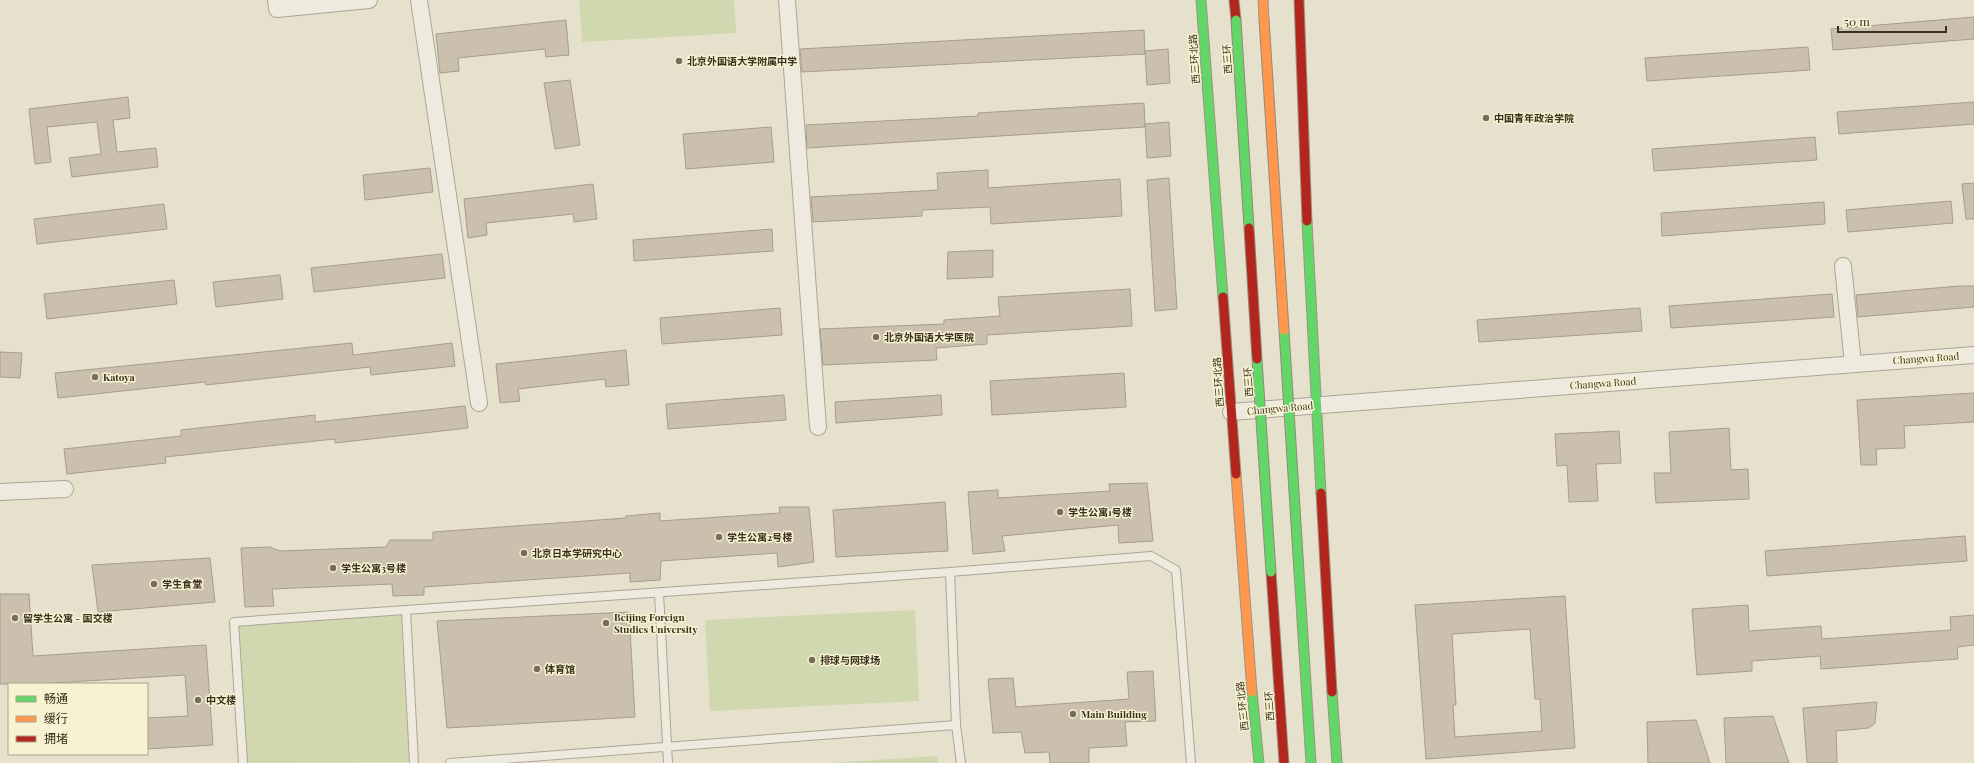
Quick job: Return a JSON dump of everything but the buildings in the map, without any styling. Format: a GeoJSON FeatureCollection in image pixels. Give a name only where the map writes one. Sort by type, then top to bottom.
{"type":"FeatureCollection","features":[{"type":"Feature","properties":{"kind":"main road","name":"西三环北路"},"geometry":{"type":"LineString","coordinates":[[1201,0],[1251,680],[1259,763]]}},
{"type":"Feature","properties":{"kind":"main road","name":"西三环"},"geometry":{"type":"LineString","coordinates":[[1234,0],[1284,763]]}},
{"type":"Feature","properties":{"kind":"main road"},"geometry":{"type":"LineString","coordinates":[[1263,0],[1311,763]]}},
{"type":"Feature","properties":{"kind":"main road"},"geometry":{"type":"LineString","coordinates":[[1298,0],[1308,252],[1337,763]]}},
{"type":"Feature","properties":{"kind":"street"},"geometry":{"type":"LineString","coordinates":[[276,0],[277,10],[369,0]]}},
{"type":"Feature","properties":{"kind":"street"},"geometry":{"type":"LineString","coordinates":[[419,0],[479,403]]}},
{"type":"Feature","properties":{"kind":"street"},"geometry":{"type":"LineString","coordinates":[[787,0],[818,427]]}},
{"type":"Feature","properties":{"kind":"street"},"geometry":{"type":"LineString","coordinates":[[1844,266],[1853,364]]}},
{"type":"Feature","properties":{"kind":"street","name":"Changwa Road"},"geometry":{"type":"LineString","coordinates":[[1231,412],[1974,355]]}},
{"type":"Feature","properties":{"kind":"street"},"geometry":{"type":"LineString","coordinates":[[0,492],[65,489]]}},
{"type":"Feature","properties":{"kind":"lane"},"geometry":{"type":"LineString","coordinates":[[243,763],[234,622],[659,593],[1151,556],[1176,570],[1191,763]]}},
{"type":"Feature","properties":{"kind":"lane"},"geometry":{"type":"LineString","coordinates":[[950,572],[956,726],[961,763]]}},
{"type":"Feature","properties":{"kind":"lane"},"geometry":{"type":"LineString","coordinates":[[659,593],[668,763]]}},
{"type":"Feature","properties":{"kind":"lane"},"geometry":{"type":"LineString","coordinates":[[406,611],[414,763]]}},
{"type":"Feature","properties":{"kind":"lane"},"geometry":{"type":"LineString","coordinates":[[450,763],[956,726]]}},
{"type":"Feature","properties":{"kind":"green space"},"geometry":{"type":"Polygon","coordinates":[[[579,0],[734,0],[736,33],[582,42],[579,0]]]}},
{"type":"Feature","properties":{"kind":"green space","name":"排球与网球场"},"geometry":{"type":"Polygon","coordinates":[[[915,610],[919,701],[710,711],[705,620],[915,610]]]}},
{"type":"Feature","properties":{"kind":"green space"},"geometry":{"type":"Polygon","coordinates":[[[401,615],[409,762],[246,763],[239,625],[401,615]]]}},
{"type":"Feature","properties":{"kind":"green space"},"geometry":{"type":"Polygon","coordinates":[[[937,756],[938,763],[830,763],[937,756]]]}},
{"type":"Feature","properties":{"kind":"traffic: fast"},"geometry":{"type":"LineString","coordinates":[[1201,0],[1223,297]]}},
{"type":"Feature","properties":{"kind":"traffic: fast"},"geometry":{"type":"LineString","coordinates":[[1236,20],[1249,228]]}},
{"type":"Feature","properties":{"kind":"traffic: fast"},"geometry":{"type":"LineString","coordinates":[[1307,221],[1321,493]]}},
{"type":"Feature","properties":{"kind":"traffic: fast"},"geometry":{"type":"LineString","coordinates":[[1284,330],[1299,572]]}},
{"type":"Feature","properties":{"kind":"traffic: fast"},"geometry":{"type":"LineString","coordinates":[[1257,359],[1271,572]]}},
{"type":"Feature","properties":{"kind":"traffic: fast"},"geometry":{"type":"LineString","coordinates":[[1299,572],[1311,763]]}},
{"type":"Feature","properties":{"kind":"traffic: fast"},"geometry":{"type":"LineString","coordinates":[[1252,692],[1259,763]]}},
{"type":"Feature","properties":{"kind":"traffic: fast"},"geometry":{"type":"LineString","coordinates":[[1332,692],[1337,763]]}},
{"type":"Feature","properties":{"kind":"traffic: slow"},"geometry":{"type":"LineString","coordinates":[[1263,0],[1264,19]]}},
{"type":"Feature","properties":{"kind":"traffic: slow"},"geometry":{"type":"LineString","coordinates":[[1264,19],[1284,330]]}},
{"type":"Feature","properties":{"kind":"traffic: slow"},"geometry":{"type":"LineString","coordinates":[[1236,474],[1252,692]]}},
{"type":"Feature","properties":{"kind":"traffic: jam"},"geometry":{"type":"LineString","coordinates":[[1234,0],[1236,20]]}},
{"type":"Feature","properties":{"kind":"traffic: jam"},"geometry":{"type":"LineString","coordinates":[[1299,0],[1307,221]]}},
{"type":"Feature","properties":{"kind":"traffic: jam"},"geometry":{"type":"LineString","coordinates":[[1249,228],[1257,359]]}},
{"type":"Feature","properties":{"kind":"traffic: jam"},"geometry":{"type":"LineString","coordinates":[[1223,297],[1236,474]]}},
{"type":"Feature","properties":{"kind":"traffic: jam"},"geometry":{"type":"LineString","coordinates":[[1321,493],[1332,692]]}},
{"type":"Feature","properties":{"kind":"traffic: jam"},"geometry":{"type":"LineString","coordinates":[[1271,572],[1284,763]]}},
{"type":"Feature","properties":{"kind":"place","name":"北京外国语大学附属中学"},"geometry":{"type":"Point","coordinates":[679,61]}},
{"type":"Feature","properties":{"kind":"place","name":"中国青年政治学院"},"geometry":{"type":"Point","coordinates":[1486,118]}},
{"type":"Feature","properties":{"kind":"place","name":"北京外国语大学医院"},"geometry":{"type":"Point","coordinates":[876,337]}},
{"type":"Feature","properties":{"kind":"place","name":"Katoya"},"geometry":{"type":"Point","coordinates":[95,377]}},
{"type":"Feature","properties":{"kind":"place","name":"学生公寓1号楼"},"geometry":{"type":"Point","coordinates":[1060,512]}},
{"type":"Feature","properties":{"kind":"place","name":"学生公寓2号楼"},"geometry":{"type":"Point","coordinates":[719,537]}},
{"type":"Feature","properties":{"kind":"place","name":"北京日本学研究中心"},"geometry":{"type":"Point","coordinates":[524,553]}},
{"type":"Feature","properties":{"kind":"place","name":"学生公寓3号楼"},"geometry":{"type":"Point","coordinates":[333,568]}},
{"type":"Feature","properties":{"kind":"place","name":"学生食堂"},"geometry":{"type":"Point","coordinates":[154,584]}},
{"type":"Feature","properties":{"kind":"place","name":"留学生公寓 - 国交楼"},"geometry":{"type":"Point","coordinates":[15,618]}},
{"type":"Feature","properties":{"kind":"place","name":"Beijing Foreign Studies University"},"geometry":{"type":"Point","coordinates":[606,623]}},
{"type":"Feature","properties":{"kind":"place","name":"排球与网球场"},"geometry":{"type":"Point","coordinates":[812,660]}},
{"type":"Feature","properties":{"kind":"place","name":"体育馆"},"geometry":{"type":"Point","coordinates":[537,669]}},
{"type":"Feature","properties":{"kind":"place","name":"中文楼"},"geometry":{"type":"Point","coordinates":[198,700]}},
{"type":"Feature","properties":{"kind":"place","name":"Main Building"},"geometry":{"type":"Point","coordinates":[1073,714]}}]}
